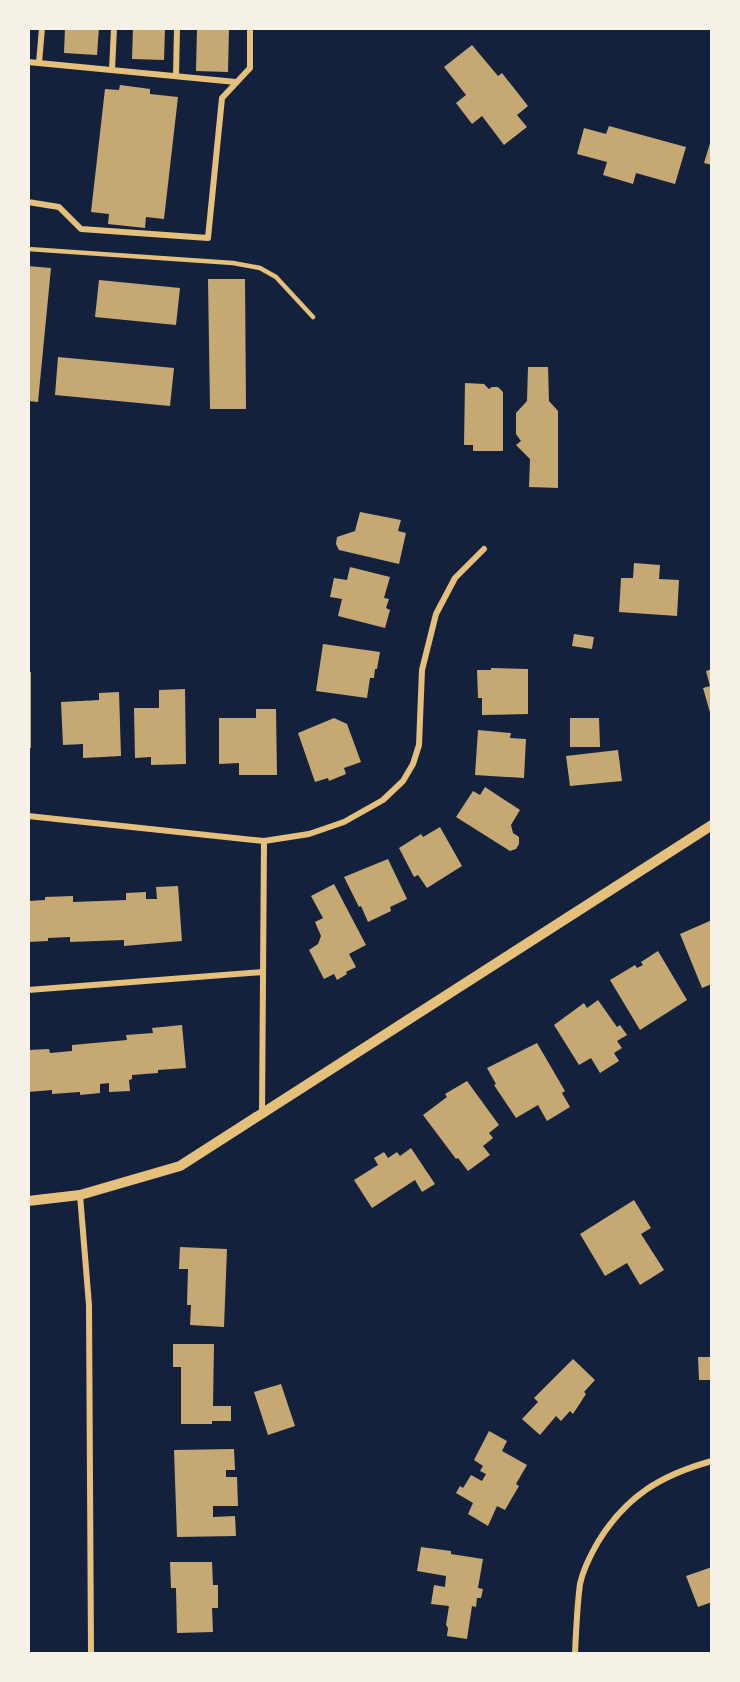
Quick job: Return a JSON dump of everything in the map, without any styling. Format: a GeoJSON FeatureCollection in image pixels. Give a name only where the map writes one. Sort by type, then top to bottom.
{"type":"FeatureCollection","features":[{"type":"Feature","properties":{"kind":"street"},"geometry":{"type":"LineString","coordinates":[[39,63],[42,28]]}},
{"type":"Feature","properties":{"kind":"street"},"geometry":{"type":"LineString","coordinates":[[112,70],[114,28]]}},
{"type":"Feature","properties":{"kind":"street"},"geometry":{"type":"LineString","coordinates":[[176,76],[177,28]]}},
{"type":"Feature","properties":{"kind":"street"},"geometry":{"type":"LineString","coordinates":[[28,202],[59,207],[81,229],[208,238],[222,98],[250,68],[250,28]]}},
{"type":"Feature","properties":{"kind":"street"},"geometry":{"type":"LineString","coordinates":[[28,62],[237,82]]}},
{"type":"Feature","properties":{"kind":"street"},"geometry":{"type":"LineString","coordinates":[[28,816],[264,841],[309,834],[344,822],[383,800],[403,781],[413,764],[419,745],[422,670],[436,614],[455,578],[484,549]]}},
{"type":"Feature","properties":{"kind":"street"},"geometry":{"type":"LineString","coordinates":[[28,1201],[80,1195],[180,1166],[711,825]]}},
{"type":"Feature","properties":{"kind":"street"},"geometry":{"type":"LineString","coordinates":[[262,1115],[264,841]]}},
{"type":"Feature","properties":{"kind":"street"},"geometry":{"type":"LineString","coordinates":[[28,990],[264,972]]}},
{"type":"Feature","properties":{"kind":"street"},"geometry":{"type":"LineString","coordinates":[[80,1195],[89,1305],[91,1653]]}},
{"type":"Feature","properties":{"kind":"street"},"geometry":{"type":"LineString","coordinates":[[575,1653],[580,1582],[592,1552],[609,1524],[631,1500],[654,1483],[683,1468],[711,1461]]}},
{"type":"Feature","properties":{"kind":"lane"},"geometry":{"type":"LineString","coordinates":[[28,249],[233,263],[260,268],[276,277],[313,317]]}},
{"type":"Feature","properties":{"kind":"building"},"geometry":{"type":"Polygon","coordinates":[[[65,28],[99,28],[97,55],[64,53],[65,28]]]}},
{"type":"Feature","properties":{"kind":"building"},"geometry":{"type":"Polygon","coordinates":[[[133,28],[165,28],[164,60],[132,59],[133,28]]]}},
{"type":"Feature","properties":{"kind":"building"},"geometry":{"type":"Polygon","coordinates":[[[197,28],[229,28],[228,72],[196,71],[197,28]]]}},
{"type":"Feature","properties":{"kind":"building"},"geometry":{"type":"Polygon","coordinates":[[[472,45],[498,76],[502,73],[528,106],[517,115],[527,127],[504,145],[482,116],[472,124],[456,103],[466,95],[444,67],[472,45]]]}},
{"type":"Feature","properties":{"kind":"building"},"geometry":{"type":"Polygon","coordinates":[[[120,85],[150,89],[150,94],[178,97],[164,219],[146,217],[145,228],[108,224],[109,214],[91,212],[105,89],[119,90],[120,85]]]}},
{"type":"Feature","properties":{"kind":"building"},"geometry":{"type":"Polygon","coordinates":[[[609,126],[686,147],[675,184],[636,173],[633,184],[603,175],[607,162],[577,154],[584,128],[606,134],[609,126]]]}},
{"type":"Feature","properties":{"kind":"building"},"geometry":{"type":"Polygon","coordinates":[[[712,140],[712,165],[704,163],[712,140]]]}},
{"type":"Feature","properties":{"kind":"building"},"geometry":{"type":"Polygon","coordinates":[[[28,266],[51,268],[38,402],[28,401],[28,266]]]}},
{"type":"Feature","properties":{"kind":"building"},"geometry":{"type":"Polygon","coordinates":[[[208,279],[245,279],[246,409],[210,409],[208,279]]]}},
{"type":"Feature","properties":{"kind":"building"},"geometry":{"type":"Polygon","coordinates":[[[99,280],[180,288],[176,325],[95,317],[99,280]]]}},
{"type":"Feature","properties":{"kind":"building"},"geometry":{"type":"Polygon","coordinates":[[[58,357],[174,368],[170,406],[55,395],[58,357]]]}},
{"type":"Feature","properties":{"kind":"building"},"geometry":{"type":"Polygon","coordinates":[[[528,367],[548,367],[549,401],[558,411],[558,488],[529,487],[530,459],[516,445],[521,441],[516,434],[516,413],[527,401],[528,367]]]}},
{"type":"Feature","properties":{"kind":"building"},"geometry":{"type":"Polygon","coordinates":[[[465,383],[484,384],[489,389],[498,387],[503,392],[503,451],[473,451],[473,445],[464,445],[465,383]]]}},
{"type":"Feature","properties":{"kind":"building"},"geometry":{"type":"Polygon","coordinates":[[[360,512],[401,520],[398,531],[406,533],[399,564],[339,550],[336,544],[337,537],[355,531],[360,512]]]}},
{"type":"Feature","properties":{"kind":"building"},"geometry":{"type":"Polygon","coordinates":[[[634,563],[660,565],[659,579],[679,580],[677,616],[619,612],[621,578],[633,578],[634,563]]]}},
{"type":"Feature","properties":{"kind":"building"},"geometry":{"type":"Polygon","coordinates":[[[350,567],[390,577],[384,598],[389,599],[386,608],[390,610],[385,628],[338,616],[342,599],[330,597],[334,578],[347,580],[350,567]]]}},
{"type":"Feature","properties":{"kind":"building"},"geometry":{"type":"Polygon","coordinates":[[[574,634],[594,637],[592,649],[572,646],[574,634]]]}},
{"type":"Feature","properties":{"kind":"building"},"geometry":{"type":"Polygon","coordinates":[[[323,644],[380,652],[374,678],[370,678],[367,698],[316,691],[323,644]]]}},
{"type":"Feature","properties":{"kind":"building"},"geometry":{"type":"Polygon","coordinates":[[[491,668],[528,669],[528,714],[482,715],[482,698],[478,698],[477,670],[491,670],[491,668]]]}},
{"type":"Feature","properties":{"kind":"building"},"geometry":{"type":"Polygon","coordinates":[[[712,669],[711,716],[703,688],[710,686],[706,671],[712,669]]]}},
{"type":"Feature","properties":{"kind":"building"},"geometry":{"type":"Polygon","coordinates":[[[28,672],[31,672],[31,748],[28,748],[28,672]]]}},
{"type":"Feature","properties":{"kind":"building"},"geometry":{"type":"Polygon","coordinates":[[[185,689],[186,764],[151,765],[151,757],[135,758],[134,708],[159,708],[159,690],[185,689]]]}},
{"type":"Feature","properties":{"kind":"building"},"geometry":{"type":"Polygon","coordinates":[[[119,692],[121,756],[83,758],[83,744],[63,745],[61,702],[99,700],[99,693],[119,692]]]}},
{"type":"Feature","properties":{"kind":"building"},"geometry":{"type":"Polygon","coordinates":[[[256,709],[276,709],[277,775],[239,775],[239,763],[219,764],[219,718],[256,718],[256,709]]]}},
{"type":"Feature","properties":{"kind":"building"},"geometry":{"type":"Polygon","coordinates":[[[334,718],[347,724],[361,762],[344,768],[346,774],[329,781],[328,778],[315,782],[298,733],[334,718]]]}},
{"type":"Feature","properties":{"kind":"building"},"geometry":{"type":"Polygon","coordinates":[[[570,718],[599,718],[600,747],[570,747],[570,718]]]}},
{"type":"Feature","properties":{"kind":"building"},"geometry":{"type":"Polygon","coordinates":[[[478,730],[511,733],[510,738],[526,739],[524,778],[475,775],[478,730]]]}},
{"type":"Feature","properties":{"kind":"building"},"geometry":{"type":"Polygon","coordinates":[[[618,750],[622,781],[570,786],[566,756],[618,750]]]}},
{"type":"Feature","properties":{"kind":"building"},"geometry":{"type":"Polygon","coordinates":[[[485,787],[520,810],[511,825],[513,833],[519,837],[516,849],[510,851],[456,817],[473,791],[480,795],[485,787]]]}},
{"type":"Feature","properties":{"kind":"building"},"geometry":{"type":"Polygon","coordinates":[[[440,827],[462,866],[427,888],[418,875],[414,877],[399,848],[421,834],[423,837],[440,827]]]}},
{"type":"Feature","properties":{"kind":"building"},"geometry":{"type":"Polygon","coordinates":[[[388,859],[407,899],[390,907],[391,911],[368,922],[344,877],[388,859]]]}},
{"type":"Feature","properties":{"kind":"building"},"geometry":{"type":"Polygon","coordinates":[[[334,884],[366,945],[349,954],[356,967],[337,980],[334,974],[324,979],[309,950],[318,944],[321,936],[315,922],[323,918],[311,896],[334,884]]]}},
{"type":"Feature","properties":{"kind":"building"},"geometry":{"type":"Polygon","coordinates":[[[178,886],[182,941],[124,946],[124,940],[70,942],[70,937],[28,942],[28,901],[45,900],[45,897],[73,896],[73,902],[126,900],[126,893],[146,892],[146,899],[157,899],[156,887],[178,886]]]}},
{"type":"Feature","properties":{"kind":"building"},"geometry":{"type":"Polygon","coordinates":[[[712,920],[712,984],[702,988],[680,934],[712,920]]]}},
{"type":"Feature","properties":{"kind":"building"},"geometry":{"type":"Polygon","coordinates":[[[658,951],[687,1000],[640,1030],[610,980],[635,965],[637,968],[643,965],[641,962],[658,951]]]}},
{"type":"Feature","properties":{"kind":"building"},"geometry":{"type":"Polygon","coordinates":[[[598,1000],[617,1027],[620,1025],[627,1035],[617,1041],[622,1048],[614,1053],[619,1061],[600,1073],[591,1058],[579,1065],[554,1025],[584,1003],[587,1008],[598,1000]]]}},
{"type":"Feature","properties":{"kind":"building"},"geometry":{"type":"Polygon","coordinates":[[[182,1025],[186,1068],[132,1075],[132,1079],[129,1080],[130,1091],[109,1092],[109,1083],[100,1084],[100,1093],[52,1094],[52,1090],[28,1092],[28,1050],[49,1049],[50,1053],[72,1051],[72,1045],[127,1040],[126,1035],[153,1033],[152,1028],[182,1025]]]}},
{"type":"Feature","properties":{"kind":"building"},"geometry":{"type":"Polygon","coordinates":[[[537,1043],[565,1091],[562,1093],[570,1107],[547,1121],[538,1105],[516,1118],[494,1085],[496,1084],[487,1068],[537,1043]]]}},
{"type":"Feature","properties":{"kind":"building"},"geometry":{"type":"Polygon","coordinates":[[[467,1081],[499,1125],[489,1133],[493,1138],[483,1146],[490,1155],[468,1171],[458,1158],[456,1159],[423,1115],[447,1097],[445,1094],[467,1081]]]}},
{"type":"Feature","properties":{"kind":"building"},"geometry":{"type":"Polygon","coordinates":[[[411,1148],[435,1184],[422,1192],[415,1180],[372,1208],[354,1180],[378,1165],[374,1158],[384,1152],[388,1158],[397,1152],[400,1156],[411,1148]]]}},
{"type":"Feature","properties":{"kind":"building"},"geometry":{"type":"Polygon","coordinates":[[[634,1200],[651,1228],[641,1234],[664,1270],[640,1285],[627,1263],[605,1276],[580,1234],[634,1200]]]}},
{"type":"Feature","properties":{"kind":"building"},"geometry":{"type":"Polygon","coordinates":[[[180,1247],[227,1249],[224,1327],[190,1325],[191,1305],[187,1305],[188,1269],[179,1269],[180,1247]]]}},
{"type":"Feature","properties":{"kind":"building"},"geometry":{"type":"Polygon","coordinates":[[[173,1344],[214,1344],[213,1406],[231,1406],[231,1421],[212,1421],[212,1424],[181,1424],[181,1367],[173,1367],[173,1344]]]}},
{"type":"Feature","properties":{"kind":"building"},"geometry":{"type":"Polygon","coordinates":[[[698,1357],[712,1357],[712,1380],[699,1380],[698,1357]]]}},
{"type":"Feature","properties":{"kind":"building"},"geometry":{"type":"Polygon","coordinates":[[[573,1359],[595,1380],[584,1392],[586,1394],[573,1414],[570,1411],[561,1421],[556,1416],[540,1435],[522,1419],[538,1402],[534,1398],[573,1359]]]}},
{"type":"Feature","properties":{"kind":"building"},"geometry":{"type":"Polygon","coordinates":[[[281,1384],[295,1426],[268,1435],[254,1392],[281,1384]]]}},
{"type":"Feature","properties":{"kind":"building"},"geometry":{"type":"Polygon","coordinates":[[[489,1431],[507,1441],[502,1451],[527,1465],[516,1484],[519,1486],[505,1510],[497,1506],[488,1526],[468,1514],[473,1503],[456,1493],[460,1486],[463,1488],[471,1475],[482,1481],[486,1474],[480,1471],[483,1466],[474,1460],[489,1431]]]}},
{"type":"Feature","properties":{"kind":"building"},"geometry":{"type":"Polygon","coordinates":[[[234,1449],[235,1470],[226,1470],[226,1477],[237,1477],[238,1506],[213,1506],[213,1517],[235,1516],[236,1536],[177,1537],[174,1450],[234,1449]]]}},
{"type":"Feature","properties":{"kind":"building"},"geometry":{"type":"Polygon","coordinates":[[[421,1547],[483,1559],[478,1588],[483,1589],[481,1598],[477,1598],[476,1607],[472,1606],[467,1639],[447,1636],[449,1606],[431,1604],[434,1585],[445,1587],[446,1576],[417,1571],[421,1547]]]}},
{"type":"Feature","properties":{"kind":"building"},"geometry":{"type":"Polygon","coordinates":[[[170,1562],[212,1562],[213,1585],[218,1585],[218,1608],[212,1608],[213,1632],[177,1633],[176,1588],[171,1588],[170,1562]]]}},
{"type":"Feature","properties":{"kind":"building"},"geometry":{"type":"Polygon","coordinates":[[[712,1567],[712,1602],[698,1607],[686,1576],[712,1567]]]}}]}
